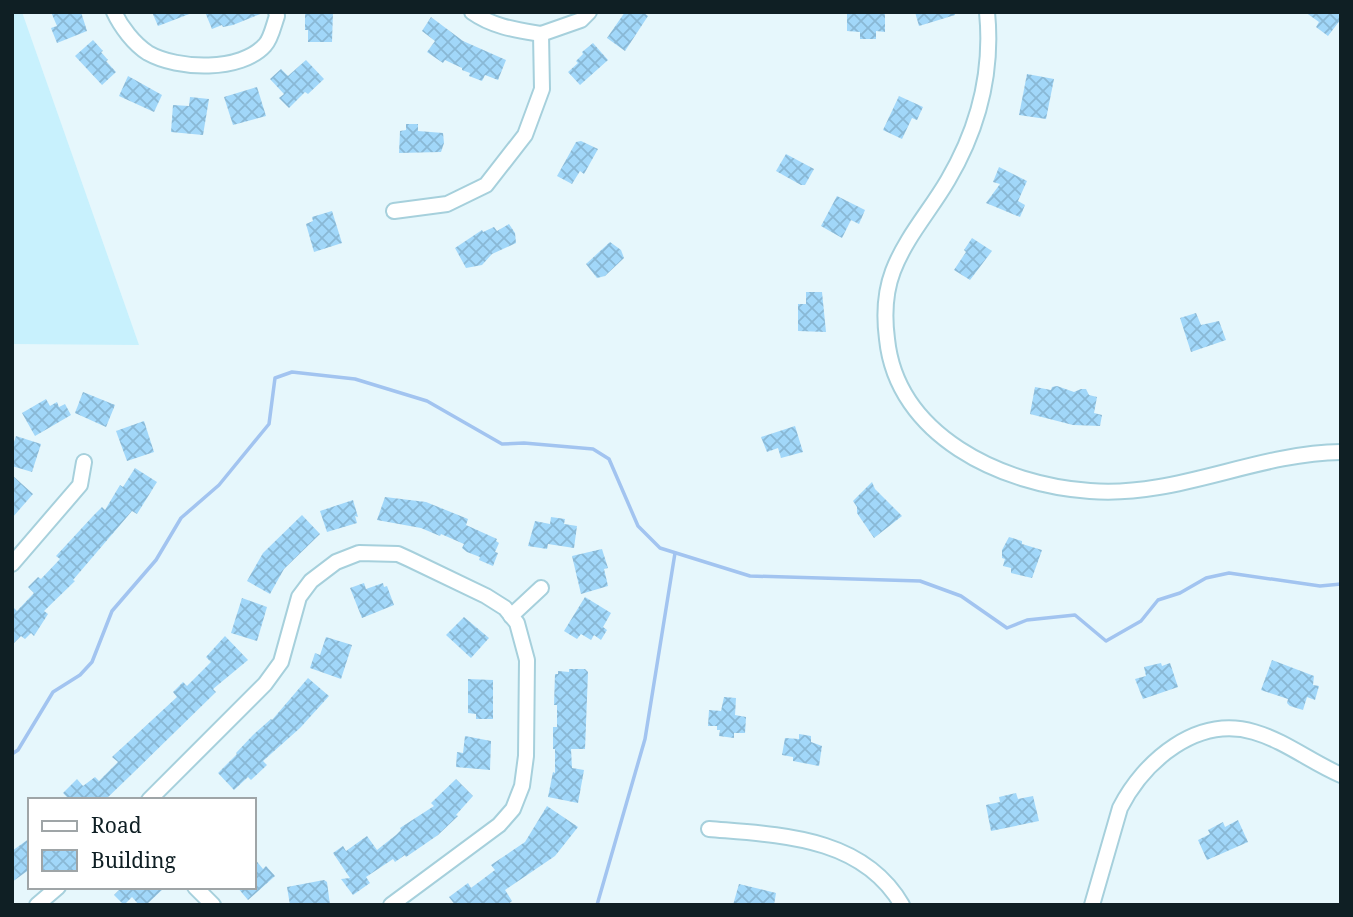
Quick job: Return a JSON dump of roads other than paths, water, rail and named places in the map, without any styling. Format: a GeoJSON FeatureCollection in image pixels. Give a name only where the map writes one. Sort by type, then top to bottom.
{"type":"FeatureCollection","features":[{"type":"Feature","properties":{"kind":"street"},"geometry":{"type":"LineString","coordinates":[[114,12],[121,27],[147,52],[172,62],[208,65],[239,62],[266,45],[277,16],[276,12]]}},
{"type":"Feature","properties":{"kind":"street"},"geometry":{"type":"LineString","coordinates":[[472,12],[503,27],[541,34],[580,20],[589,12]]}},
{"type":"Feature","properties":{"kind":"street"},"geometry":{"type":"LineString","coordinates":[[987,12],[988,51],[984,86],[970,138],[948,181],[907,242],[893,271],[887,294],[885,323],[888,349],[895,377],[907,401],[940,436],[963,451],[1022,477],[1065,488],[1111,491],[1155,488],[1289,456],[1341,453]]}},
{"type":"Feature","properties":{"kind":"street"},"geometry":{"type":"LineString","coordinates":[[394,211],[447,204],[486,185],[526,135],[542,89],[541,34]]}},
{"type":"Feature","properties":{"kind":"street"},"geometry":{"type":"LineString","coordinates":[[12,564],[80,485],[84,461]]}},
{"type":"Feature","properties":{"kind":"street"},"geometry":{"type":"LineString","coordinates":[[151,798],[265,684],[281,662],[299,597],[311,581],[336,562],[359,553],[398,554],[486,596],[517,623],[527,660],[526,756],[522,786],[513,809],[499,825],[391,905]]}},
{"type":"Feature","properties":{"kind":"street"},"geometry":{"type":"LineString","coordinates":[[511,615],[541,588]]}},
{"type":"Feature","properties":{"kind":"street"},"geometry":{"type":"LineString","coordinates":[[1092,905],[1120,808],[1127,794],[1158,758],[1186,740],[1217,730],[1236,728],[1273,739],[1341,775]]}},
{"type":"Feature","properties":{"kind":"street"},"geometry":{"type":"LineString","coordinates":[[709,829],[789,836],[841,851],[868,865],[888,883],[902,905]]}},
{"type":"Feature","properties":{"kind":"street"},"geometry":{"type":"LineString","coordinates":[[37,905],[56,889]]}},
{"type":"Feature","properties":{"kind":"street"},"geometry":{"type":"LineString","coordinates":[[197,889],[214,905]]}},
{"type":"Feature","properties":{"kind":"waterway"},"geometry":{"type":"LineString","coordinates":[[12,754],[18,750],[53,692],[80,675],[92,662],[112,611],[156,560],[181,518],[219,485],[269,424],[275,378],[292,372],[355,379],[427,401],[502,444],[524,443],[593,449],[609,459],[638,526],[660,548],[750,576],[920,581],[961,596],[1007,628],[1027,620],[1075,615],[1106,641],[1141,621],[1158,600],[1180,593],[1206,578],[1229,573],[1320,586],[1341,584]]}},
{"type":"Feature","properties":{"kind":"waterway"},"geometry":{"type":"LineString","coordinates":[[597,905],[645,739],[675,553]]}}]}
